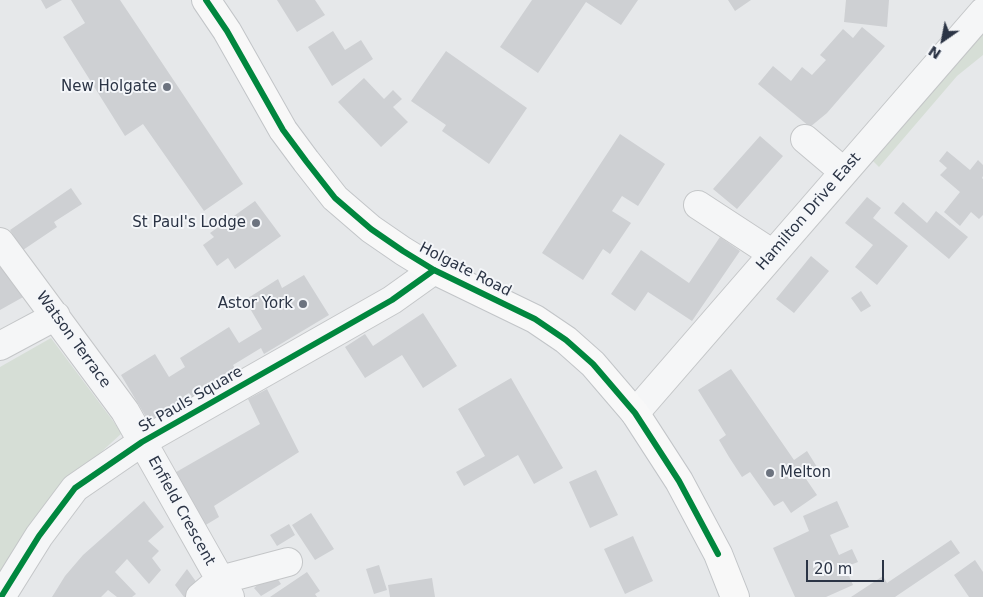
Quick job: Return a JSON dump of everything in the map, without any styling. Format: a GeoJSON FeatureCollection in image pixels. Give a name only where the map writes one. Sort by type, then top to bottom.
{"type":"FeatureCollection","features":[{"type":"Feature","properties":{"kind":"main road","name":"Holgate Road"},"geometry":{"type":"LineString","coordinates":[[206,0],[227,31],[283,130],[335,198],[371,229],[403,251],[434,270],[535,320],[566,340],[593,364],[635,413],[679,481],[718,554],[735,597]]}},
{"type":"Feature","properties":{"kind":"street","name":"Hamilton Drive East"},"geometry":{"type":"LineString","coordinates":[[635,413],[983,12]]}},
{"type":"Feature","properties":{"kind":"street"},"geometry":{"type":"LineString","coordinates":[[805,139],[844,172]]}},
{"type":"Feature","properties":{"kind":"street"},"geometry":{"type":"LineString","coordinates":[[698,205],[773,254]]}},
{"type":"Feature","properties":{"kind":"street","name":"Watson Terrace"},"geometry":{"type":"LineString","coordinates":[[0,242],[125,411],[142,442]]}},
{"type":"Feature","properties":{"kind":"street","name":"St Pauls Square"},"geometry":{"type":"LineString","coordinates":[[1,597],[38,536],[75,488],[142,442],[392,300],[434,270]]}},
{"type":"Feature","properties":{"kind":"street"},"geometry":{"type":"LineString","coordinates":[[0,346],[56,316]]}},
{"type":"Feature","properties":{"kind":"street","name":"Enfield Crescent"},"geometry":{"type":"LineString","coordinates":[[142,442],[216,591],[288,562]]}},
{"type":"Feature","properties":{"kind":"shaded area"},"geometry":{"type":"Polygon","coordinates":[[[983,31],[983,55],[957,76],[879,167],[872,160],[983,31]]]}},
{"type":"Feature","properties":{"kind":"shaded area"},"geometry":{"type":"Polygon","coordinates":[[[51,338],[122,433],[63,487],[0,581],[0,367],[51,338]]]}},
{"type":"Feature","properties":{"kind":"building"},"geometry":{"type":"Polygon","coordinates":[[[41,0],[62,0],[46,9],[41,0]]]}},
{"type":"Feature","properties":{"kind":"building"},"geometry":{"type":"Polygon","coordinates":[[[71,0],[120,0],[243,184],[204,211],[143,124],[125,136],[63,37],[85,23],[71,0]]]}},
{"type":"Feature","properties":{"kind":"building"},"geometry":{"type":"Polygon","coordinates":[[[277,0],[315,0],[325,15],[297,32],[277,0]]]}},
{"type":"Feature","properties":{"kind":"building"},"geometry":{"type":"Polygon","coordinates":[[[532,0],[638,0],[621,25],[586,2],[538,73],[500,47],[532,0]]]}},
{"type":"Feature","properties":{"kind":"building"},"geometry":{"type":"Polygon","coordinates":[[[728,0],[751,0],[735,11],[728,0]]]}},
{"type":"Feature","properties":{"kind":"building"},"geometry":{"type":"Polygon","coordinates":[[[846,0],[889,0],[887,27],[844,22],[846,0]]]}},
{"type":"Feature","properties":{"kind":"building"},"geometry":{"type":"Polygon","coordinates":[[[862,27],[885,46],[827,113],[810,127],[758,84],[773,66],[791,81],[802,67],[812,75],[826,60],[820,55],[843,29],[853,38],[862,27]]]}},
{"type":"Feature","properties":{"kind":"building"},"geometry":{"type":"Polygon","coordinates":[[[333,31],[345,50],[361,40],[373,59],[332,86],[308,47],[333,31]]]}},
{"type":"Feature","properties":{"kind":"building"},"geometry":{"type":"Polygon","coordinates":[[[446,51],[527,108],[489,164],[442,131],[446,125],[411,101],[446,51]]]}},
{"type":"Feature","properties":{"kind":"building"},"geometry":{"type":"Polygon","coordinates":[[[364,78],[384,99],[393,90],[402,99],[393,107],[408,122],[381,147],[338,102],[364,78]]]}},
{"type":"Feature","properties":{"kind":"building"},"geometry":{"type":"Polygon","coordinates":[[[620,134],[665,164],[638,206],[622,196],[612,211],[631,223],[610,254],[603,249],[583,280],[542,253],[620,134]]]}},
{"type":"Feature","properties":{"kind":"building"},"geometry":{"type":"Polygon","coordinates":[[[760,136],[783,156],[737,209],[713,189],[760,136]]]}},
{"type":"Feature","properties":{"kind":"building"},"geometry":{"type":"Polygon","coordinates":[[[947,151],[970,170],[978,160],[983,165],[983,215],[979,219],[971,212],[960,226],[944,212],[960,192],[940,175],[947,168],[939,161],[947,151]]]}},
{"type":"Feature","properties":{"kind":"building"},"geometry":{"type":"Polygon","coordinates":[[[71,188],[82,204],[54,222],[57,227],[23,250],[10,230],[71,188]]]}},
{"type":"Feature","properties":{"kind":"building"},"geometry":{"type":"Polygon","coordinates":[[[867,197],[881,208],[873,218],[908,246],[877,285],[855,267],[873,245],[845,223],[867,197]]]}},
{"type":"Feature","properties":{"kind":"building"},"geometry":{"type":"Polygon","coordinates":[[[255,201],[281,236],[235,269],[228,258],[217,266],[203,245],[214,237],[210,233],[255,201]]]}},
{"type":"Feature","properties":{"kind":"building"},"geometry":{"type":"Polygon","coordinates":[[[903,202],[927,223],[936,211],[968,237],[949,259],[894,213],[903,202]]]}},
{"type":"Feature","properties":{"kind":"building"},"geometry":{"type":"Polygon","coordinates":[[[720,237],[740,251],[692,321],[648,292],[635,311],[611,294],[641,250],[689,283],[720,237]]]}},
{"type":"Feature","properties":{"kind":"building"},"geometry":{"type":"Polygon","coordinates":[[[811,256],[829,271],[794,313],[776,299],[811,256]]]}},
{"type":"Feature","properties":{"kind":"building"},"geometry":{"type":"Polygon","coordinates":[[[0,264],[25,296],[0,310],[0,264]]]}},
{"type":"Feature","properties":{"kind":"building"},"geometry":{"type":"Polygon","coordinates":[[[304,275],[329,315],[264,354],[261,348],[233,365],[237,372],[193,398],[189,393],[184,396],[189,404],[152,427],[121,375],[155,354],[169,377],[185,367],[180,358],[229,327],[239,343],[262,329],[245,300],[278,279],[282,288],[304,275]]]}},
{"type":"Feature","properties":{"kind":"building"},"geometry":{"type":"Polygon","coordinates":[[[861,291],[871,306],[861,312],[851,298],[861,291]]]}},
{"type":"Feature","properties":{"kind":"building"},"geometry":{"type":"Polygon","coordinates":[[[423,313],[457,366],[423,388],[402,355],[365,378],[345,347],[365,334],[373,346],[423,313]]]}},
{"type":"Feature","properties":{"kind":"building"},"geometry":{"type":"Polygon","coordinates":[[[731,369],[794,460],[807,451],[817,467],[804,476],[817,495],[791,513],[783,501],[774,506],[750,472],[742,477],[719,440],[726,435],[698,390],[731,369]]]}},
{"type":"Feature","properties":{"kind":"building"},"geometry":{"type":"Polygon","coordinates":[[[511,378],[563,468],[534,484],[518,455],[464,486],[456,472],[485,456],[458,409],[511,378]]]}},
{"type":"Feature","properties":{"kind":"building"},"geometry":{"type":"Polygon","coordinates":[[[267,389],[299,452],[214,506],[219,517],[204,526],[171,475],[260,424],[248,399],[267,389]]]}},
{"type":"Feature","properties":{"kind":"building"},"geometry":{"type":"Polygon","coordinates":[[[596,470],[618,515],[590,528],[569,482],[596,470]]]}},
{"type":"Feature","properties":{"kind":"building"},"geometry":{"type":"Polygon","coordinates":[[[144,501],[164,527],[148,541],[159,551],[152,558],[161,570],[149,584],[127,559],[115,572],[136,594],[132,597],[117,597],[108,590],[101,597],[52,597],[65,576],[83,555],[144,501]]]}},
{"type":"Feature","properties":{"kind":"building"},"geometry":{"type":"Polygon","coordinates":[[[837,501],[849,527],[830,535],[839,555],[852,549],[858,562],[845,567],[853,585],[826,597],[795,597],[773,548],[809,531],[803,516],[837,501]]]}},
{"type":"Feature","properties":{"kind":"building"},"geometry":{"type":"Polygon","coordinates":[[[311,513],[334,549],[315,560],[292,525],[311,513]]]}},
{"type":"Feature","properties":{"kind":"building"},"geometry":{"type":"Polygon","coordinates":[[[289,524],[295,535],[277,546],[270,535],[289,524]]]}},
{"type":"Feature","properties":{"kind":"building"},"geometry":{"type":"Polygon","coordinates":[[[633,536],[653,581],[625,594],[604,549],[633,536]]]}},
{"type":"Feature","properties":{"kind":"building"},"geometry":{"type":"Polygon","coordinates":[[[951,540],[960,553],[895,597],[851,597],[883,576],[887,583],[951,540]]]}},
{"type":"Feature","properties":{"kind":"building"},"geometry":{"type":"Polygon","coordinates":[[[975,560],[983,572],[983,597],[969,597],[954,575],[975,560]]]}},
{"type":"Feature","properties":{"kind":"building"},"geometry":{"type":"Polygon","coordinates":[[[379,565],[387,590],[374,594],[366,569],[379,565]]]}},
{"type":"Feature","properties":{"kind":"building"},"geometry":{"type":"Polygon","coordinates":[[[187,569],[197,583],[187,597],[184,597],[175,585],[187,569]]]}},
{"type":"Feature","properties":{"kind":"building"},"geometry":{"type":"Polygon","coordinates":[[[307,572],[320,591],[315,594],[317,597],[270,597],[307,572]]]}},
{"type":"Feature","properties":{"kind":"building"},"geometry":{"type":"Polygon","coordinates":[[[277,578],[281,584],[261,596],[254,588],[261,582],[277,578]]]}},
{"type":"Feature","properties":{"kind":"building"},"geometry":{"type":"Polygon","coordinates":[[[432,578],[435,597],[390,597],[388,585],[432,578]]]}},
{"type":"Feature","properties":{"kind":"cycle path"},"geometry":{"type":"LineString","coordinates":[[206,0],[227,31],[283,130],[335,198],[371,229],[403,251],[434,270],[535,319],[566,340],[593,364],[635,413],[679,481],[718,554]]}},
{"type":"Feature","properties":{"kind":"cycle path"},"geometry":{"type":"LineString","coordinates":[[1,597],[39,536],[75,488],[142,442],[392,300],[434,270]]}},
{"type":"Feature","properties":{"kind":"place","name":"New Holgate"},"geometry":{"type":"Point","coordinates":[167,87]}},
{"type":"Feature","properties":{"kind":"place","name":"St Paul's Lodge"},"geometry":{"type":"Point","coordinates":[256,223]}},
{"type":"Feature","properties":{"kind":"place","name":"Astor York"},"geometry":{"type":"Point","coordinates":[303,304]}},
{"type":"Feature","properties":{"kind":"place","name":"Melton"},"geometry":{"type":"Point","coordinates":[770,473]}}]}
